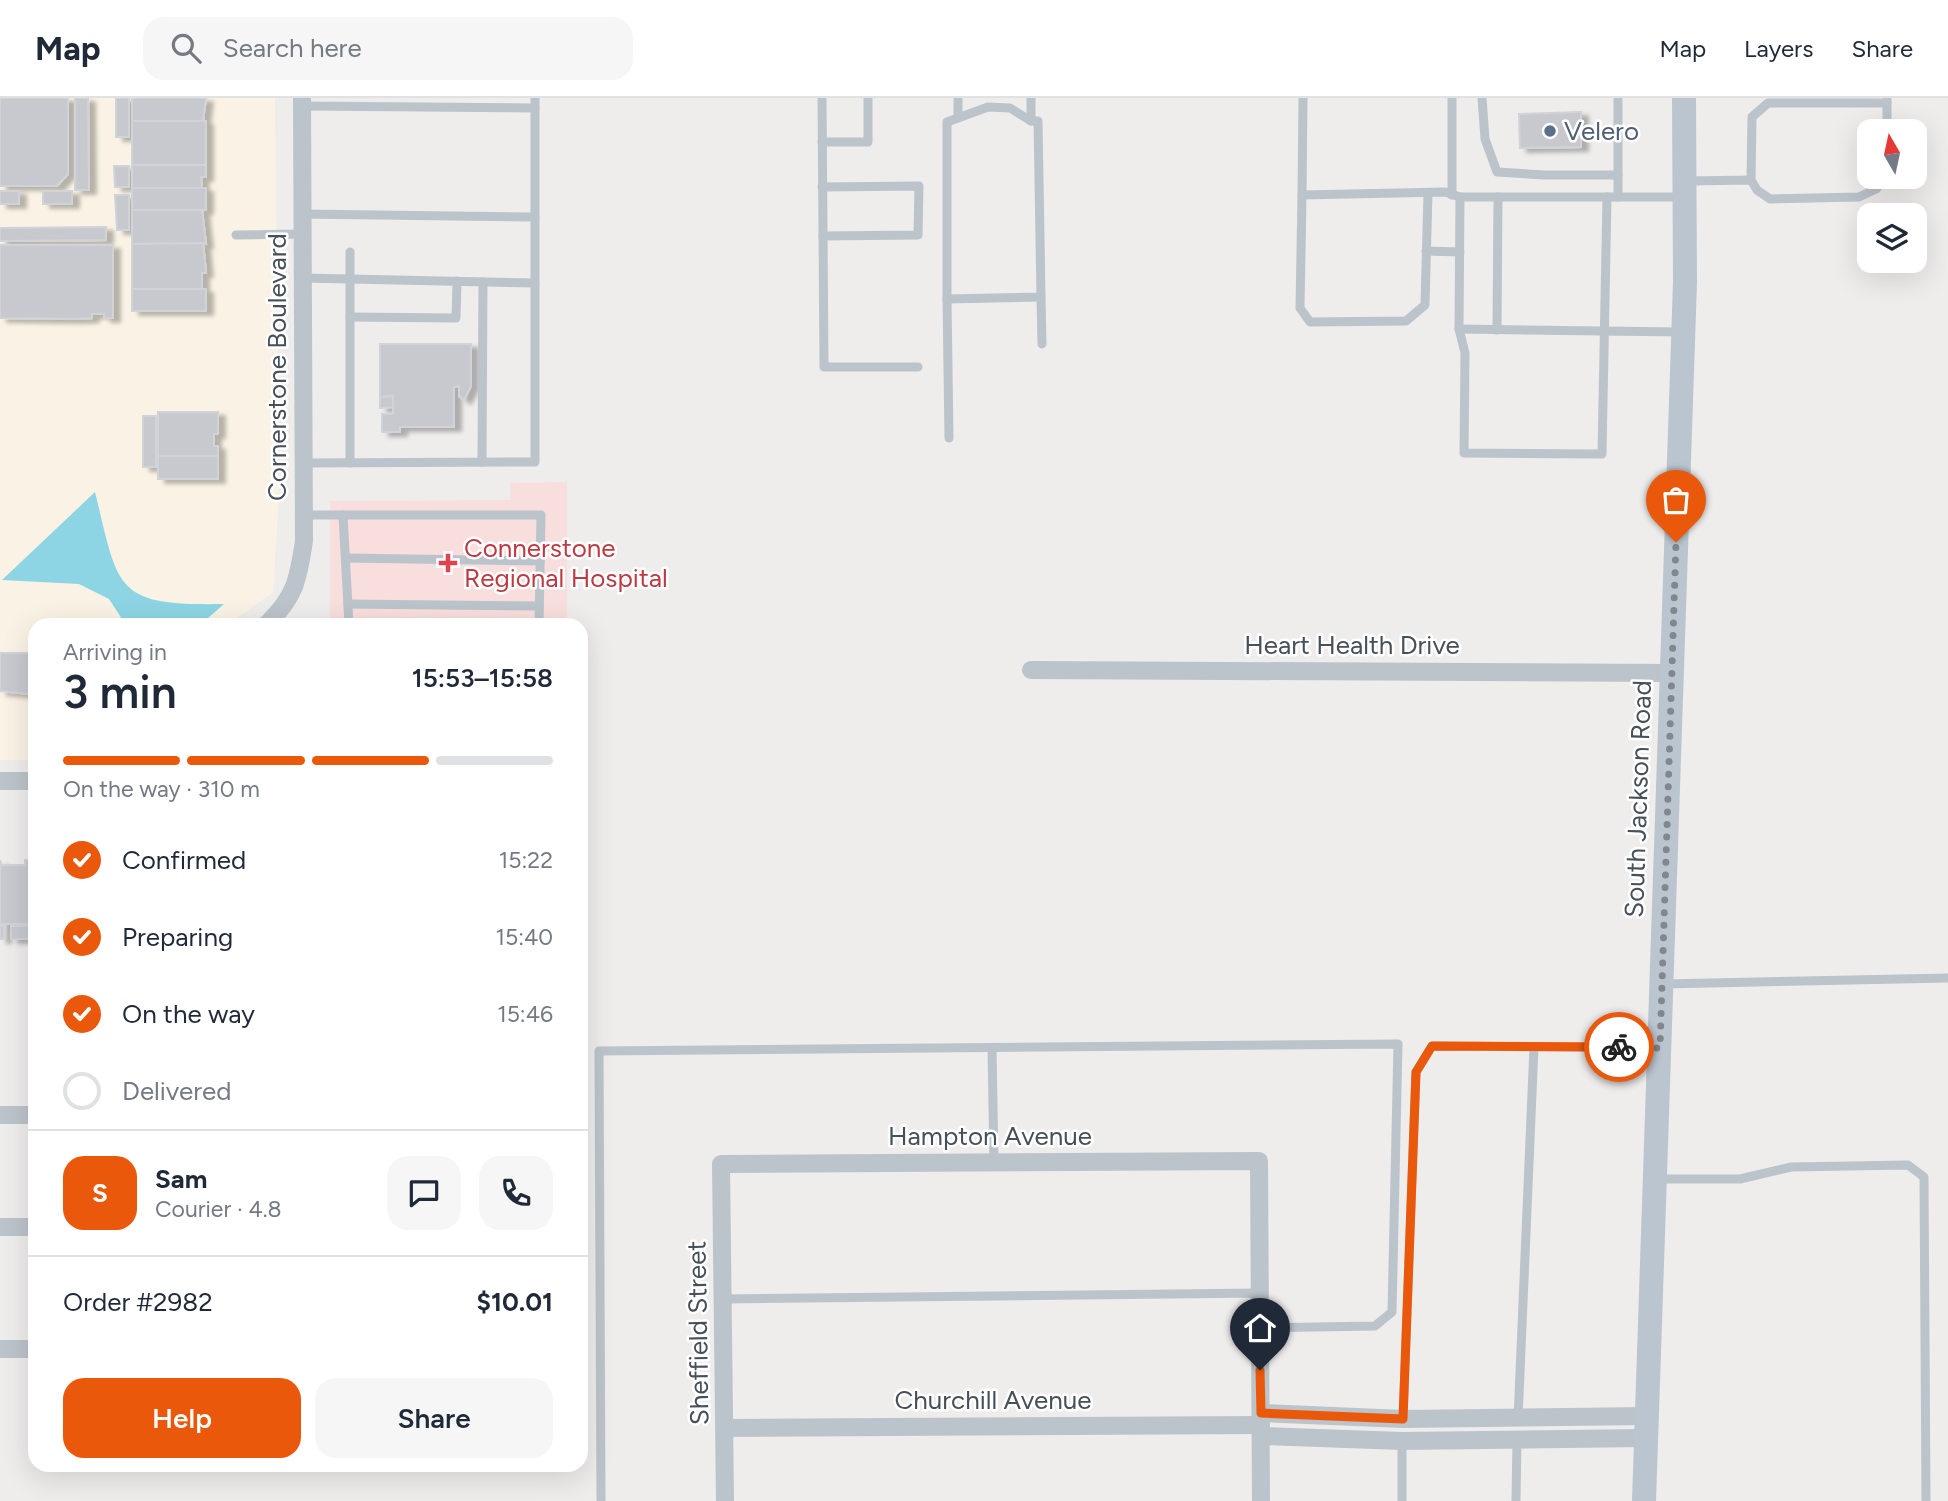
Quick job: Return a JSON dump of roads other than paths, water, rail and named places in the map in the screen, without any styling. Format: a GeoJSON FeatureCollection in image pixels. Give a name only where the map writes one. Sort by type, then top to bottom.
{"type":"FeatureCollection","features":[{"type":"Feature","properties":{"kind":"main road","name":"South Jackson Road"},"geometry":{"type":"LineString","coordinates":[[1644,1501],[1684,332],[1684,98]]}},
{"type":"Feature","properties":{"kind":"street","name":"Cornerstone Boulevard"},"geometry":{"type":"LineString","coordinates":[[272,618],[287,604],[299,573],[303,515],[302,102]]}},
{"type":"Feature","properties":{"kind":"street","name":"Heart Health Drive"},"geometry":{"type":"LineString","coordinates":[[1031,670],[1672,673]]}},
{"type":"Feature","properties":{"kind":"street"},"geometry":{"type":"LineString","coordinates":[[0,781],[28,781]]}},
{"type":"Feature","properties":{"kind":"street"},"geometry":{"type":"LineString","coordinates":[[0,1115],[28,1115]]}},
{"type":"Feature","properties":{"kind":"street","name":"Hampton Avenue"},"geometry":{"type":"LineString","coordinates":[[721,1164],[1259,1161],[1259,1293]]}},
{"type":"Feature","properties":{"kind":"street","name":"Sheffield Street"},"geometry":{"type":"LineString","coordinates":[[721,1164],[725,1501]]}},
{"type":"Feature","properties":{"kind":"street"},"geometry":{"type":"LineString","coordinates":[[0,1227],[28,1227]]}},
{"type":"Feature","properties":{"kind":"street"},"geometry":{"type":"LineString","coordinates":[[1259,1293],[1261,1501]]}},
{"type":"Feature","properties":{"kind":"street"},"geometry":{"type":"LineString","coordinates":[[0,1349],[28,1349]]}},
{"type":"Feature","properties":{"kind":"street"},"geometry":{"type":"LineString","coordinates":[[1402,1441],[1403,1419]]}},
{"type":"Feature","properties":{"kind":"street","name":"Churchill Avenue"},"geometry":{"type":"LineString","coordinates":[[725,1428],[1261,1424],[1403,1419],[1518,1419],[1647,1427]]}},
{"type":"Feature","properties":{"kind":"street"},"geometry":{"type":"LineString","coordinates":[[1517,1439],[1518,1419]]}},
{"type":"Feature","properties":{"kind":"street","name":"Churchill Avenue"},"geometry":{"type":"LineString","coordinates":[[1261,1424],[1402,1441],[1517,1439],[1647,1427]]}},
{"type":"Feature","properties":{"kind":"lane"},"geometry":{"type":"LineString","coordinates":[[822,98],[824,367],[918,367]]}},
{"type":"Feature","properties":{"kind":"lane"},"geometry":{"type":"LineString","coordinates":[[822,142],[868,142],[868,98]]}},
{"type":"Feature","properties":{"kind":"lane"},"geometry":{"type":"LineString","coordinates":[[958,98],[958,117]]}},
{"type":"Feature","properties":{"kind":"lane"},"geometry":{"type":"LineString","coordinates":[[1031,98],[1031,121]]}},
{"type":"Feature","properties":{"kind":"lane"},"geometry":{"type":"LineString","coordinates":[[1303,98],[1300,308],[1310,322],[1406,321],[1424,305],[1428,193]]}},
{"type":"Feature","properties":{"kind":"lane"},"geometry":{"type":"LineString","coordinates":[[1452,98],[1460,252],[1459,329],[1465,353],[1464,453],[1602,454],[1612,197],[1618,175],[1618,98]]}},
{"type":"Feature","properties":{"kind":"lane"},"geometry":{"type":"LineString","coordinates":[[1482,98],[1485,139],[1497,172],[1618,175]]}},
{"type":"Feature","properties":{"kind":"lane"},"geometry":{"type":"LineString","coordinates":[[1876,189],[1859,197],[1769,199],[1757,190],[1751,180],[1752,117],[1759,103],[1887,101],[1887,119]]}},
{"type":"Feature","properties":{"kind":"lane"},"geometry":{"type":"LineString","coordinates":[[302,102],[535,103],[535,462],[303,463]]}},
{"type":"Feature","properties":{"kind":"lane"},"geometry":{"type":"LineString","coordinates":[[949,438],[947,122],[988,103],[1010,108],[1031,121],[1038,121],[1042,344]]}},
{"type":"Feature","properties":{"kind":"lane"},"geometry":{"type":"LineString","coordinates":[[1302,195],[1428,193],[1498,197],[1612,197],[1751,180]]}},
{"type":"Feature","properties":{"kind":"lane"},"geometry":{"type":"LineString","coordinates":[[822,187],[919,186],[918,235],[823,236]]}},
{"type":"Feature","properties":{"kind":"lane"},"geometry":{"type":"LineString","coordinates":[[1497,330],[1498,197]]}},
{"type":"Feature","properties":{"kind":"lane"},"geometry":{"type":"LineString","coordinates":[[302,214],[535,216]]}},
{"type":"Feature","properties":{"kind":"lane"},"geometry":{"type":"LineString","coordinates":[[236,234],[303,233]]}},
{"type":"Feature","properties":{"kind":"lane"},"geometry":{"type":"LineString","coordinates":[[1426,251],[1460,252]]}},
{"type":"Feature","properties":{"kind":"lane"},"geometry":{"type":"LineString","coordinates":[[350,463],[351,252]]}},
{"type":"Feature","properties":{"kind":"lane"},"geometry":{"type":"LineString","coordinates":[[303,278],[535,283]]}},
{"type":"Feature","properties":{"kind":"lane"},"geometry":{"type":"LineString","coordinates":[[350,317],[456,318],[457,281]]}},
{"type":"Feature","properties":{"kind":"lane"},"geometry":{"type":"LineString","coordinates":[[482,462],[483,282]]}},
{"type":"Feature","properties":{"kind":"lane"},"geometry":{"type":"LineString","coordinates":[[947,299],[1041,297]]}},
{"type":"Feature","properties":{"kind":"lane"},"geometry":{"type":"LineString","coordinates":[[1459,329],[1684,332]]}},
{"type":"Feature","properties":{"kind":"lane"},"geometry":{"type":"LineString","coordinates":[[303,515],[541,514],[539,618]]}},
{"type":"Feature","properties":{"kind":"lane"},"geometry":{"type":"LineString","coordinates":[[343,515],[349,618]]}},
{"type":"Feature","properties":{"kind":"lane"},"geometry":{"type":"LineString","coordinates":[[345,558],[540,561]]}},
{"type":"Feature","properties":{"kind":"lane"},"geometry":{"type":"LineString","coordinates":[[348,604],[539,606]]}},
{"type":"Feature","properties":{"kind":"lane"},"geometry":{"type":"LineString","coordinates":[[1662,984],[1948,978]]}},
{"type":"Feature","properties":{"kind":"lane"},"geometry":{"type":"LineString","coordinates":[[601,1501],[599,1051],[1398,1044],[1392,1312],[1375,1326],[1260,1328]]}},
{"type":"Feature","properties":{"kind":"lane"},"geometry":{"type":"LineString","coordinates":[[1403,1419],[1416,1072],[1432,1046],[1660,1048]]}},
{"type":"Feature","properties":{"kind":"lane"},"geometry":{"type":"LineString","coordinates":[[1518,1419],[1534,1047]]}},
{"type":"Feature","properties":{"kind":"lane"},"geometry":{"type":"LineString","coordinates":[[992,1048],[994,1163]]}},
{"type":"Feature","properties":{"kind":"lane"},"geometry":{"type":"LineString","coordinates":[[1655,1179],[1740,1179],[1791,1167],[1908,1165],[1924,1177],[1926,1501]]}},
{"type":"Feature","properties":{"kind":"lane"},"geometry":{"type":"LineString","coordinates":[[724,1298],[1259,1293]]}},
{"type":"Feature","properties":{"kind":"lane"},"geometry":{"type":"LineString","coordinates":[[1516,1501],[1517,1439]]}},
{"type":"Feature","properties":{"kind":"lane"},"geometry":{"type":"LineString","coordinates":[[1402,1441],[1402,1501]]}},
{"type":"Feature","properties":{"kind":"water"},"geometry":{"type":"Polygon","coordinates":[[[95,492],[110,551],[117,571],[127,586],[141,595],[161,601],[224,604],[208,618],[121,618],[109,599],[79,584],[2,580],[95,492]]]}},
{"type":"Feature","properties":{"kind":"place","name":"Velero"},"geometry":{"type":"Point","coordinates":[1550,131]}},
{"type":"Feature","properties":{"kind":"place","name":"Connerstone Regional Hospital"},"geometry":{"type":"Point","coordinates":[448,563]}}]}
